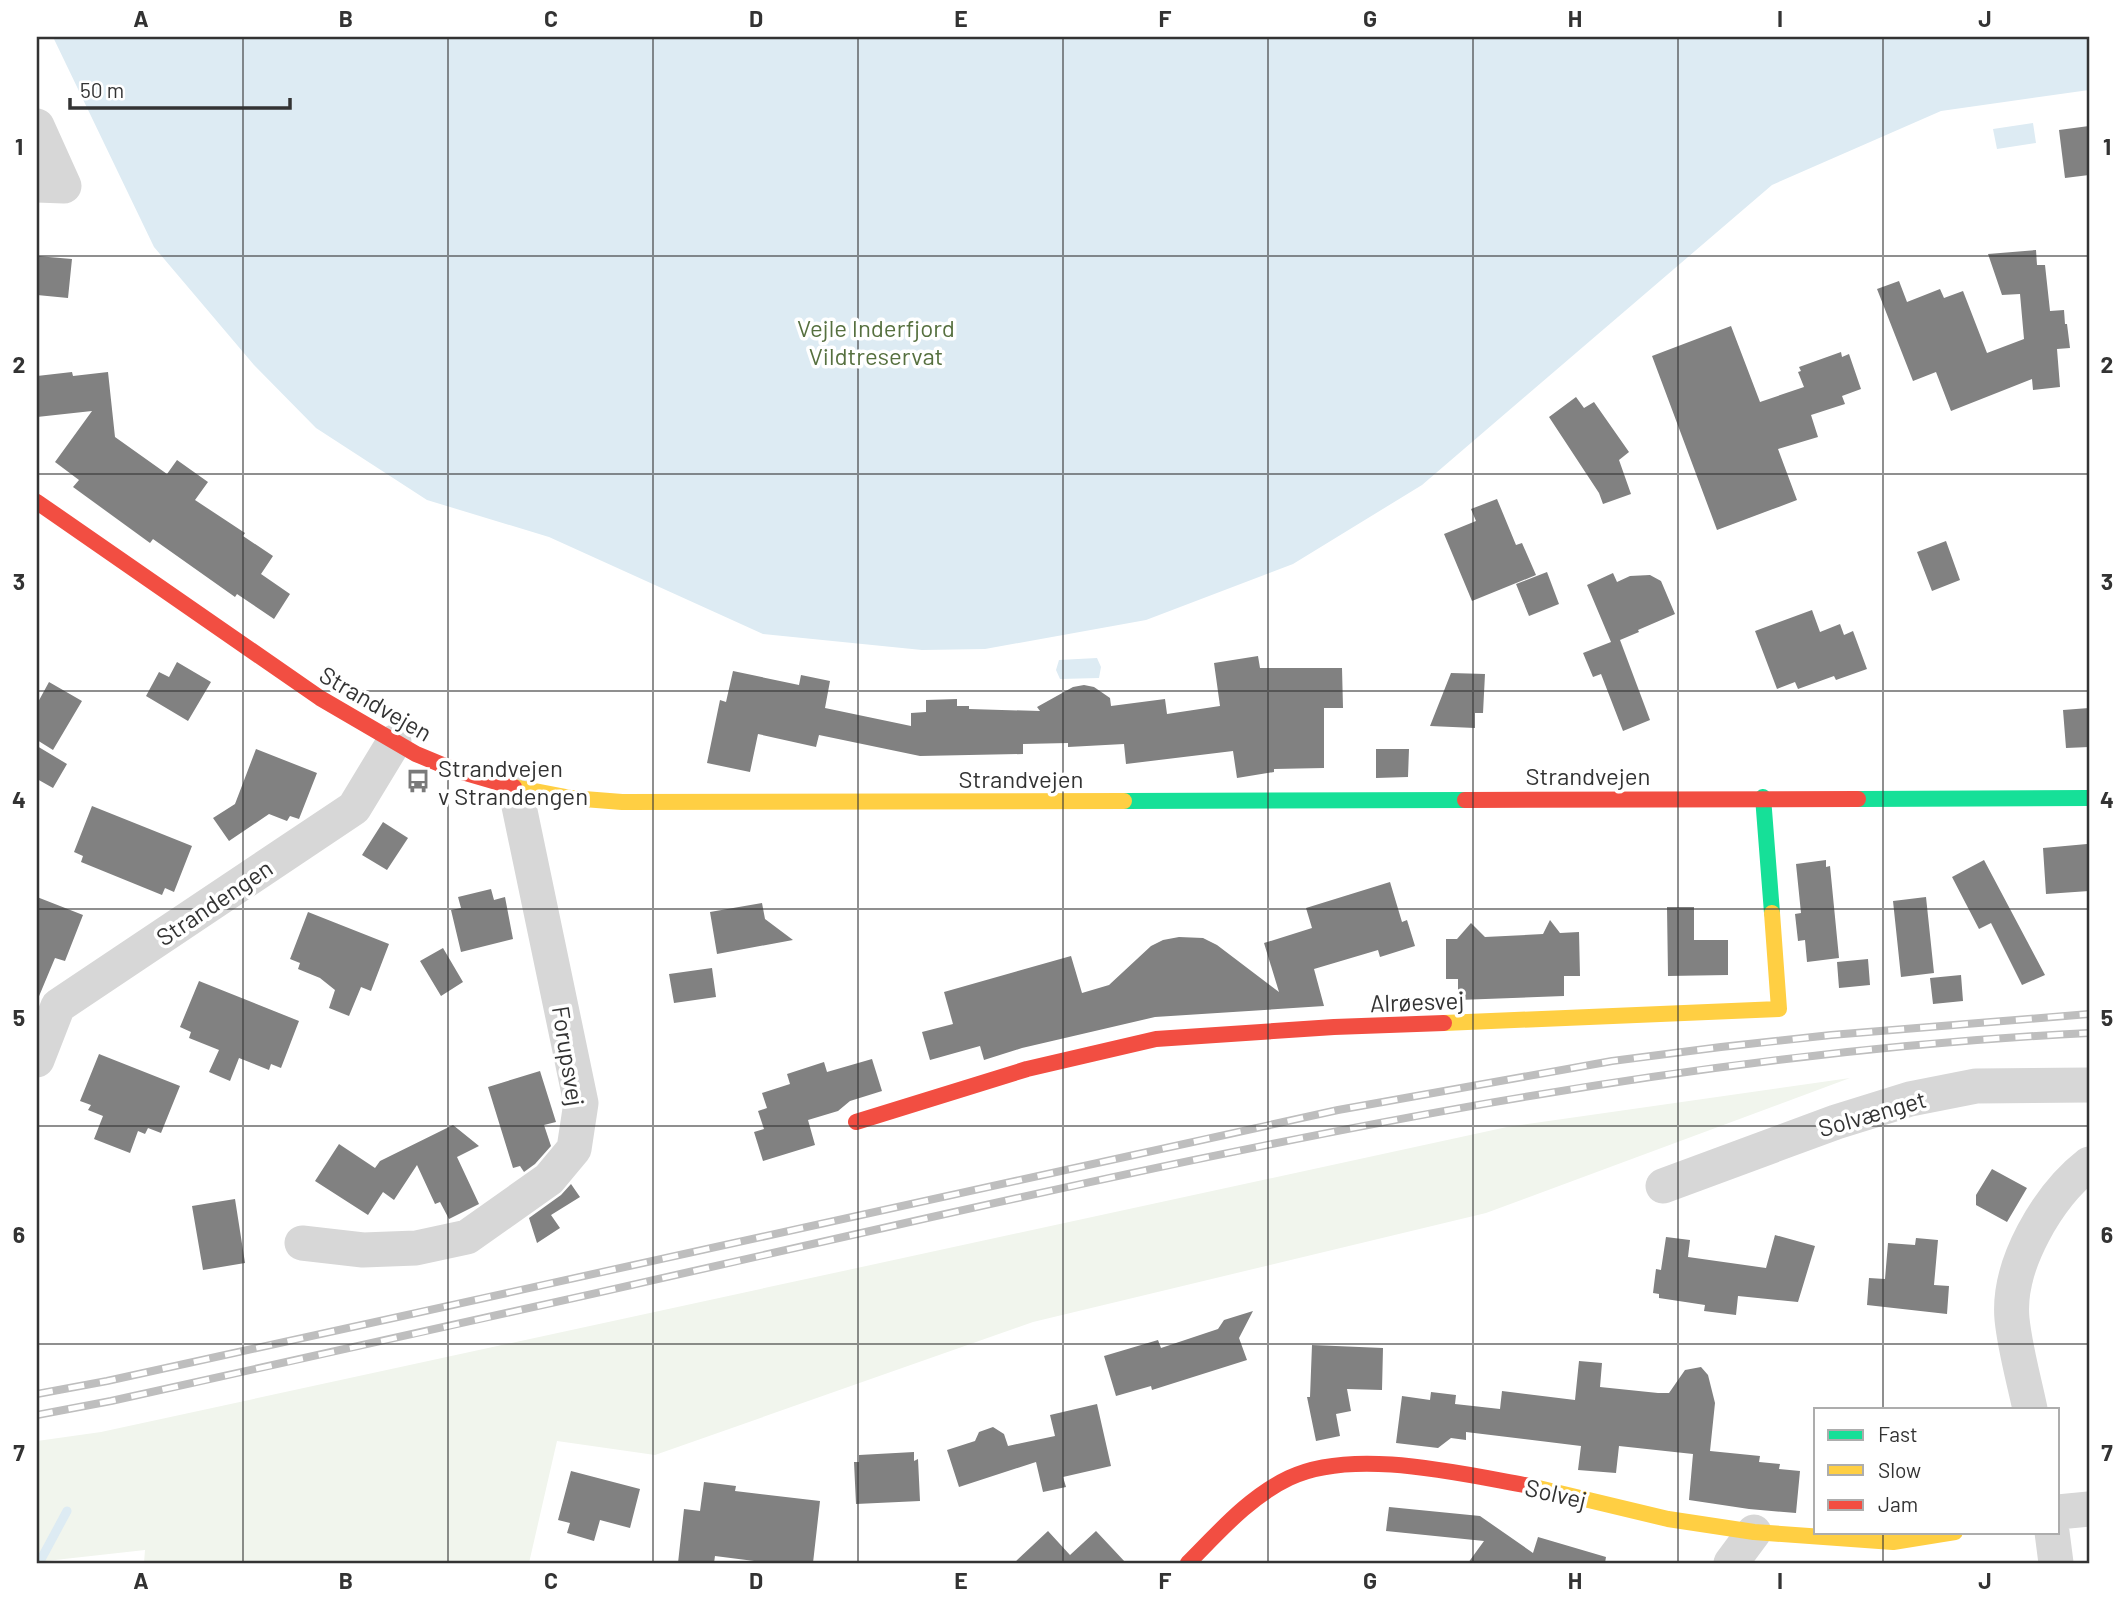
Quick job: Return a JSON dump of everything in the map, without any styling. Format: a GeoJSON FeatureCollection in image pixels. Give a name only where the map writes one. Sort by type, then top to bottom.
{"type":"FeatureCollection","features":[{"type":"Feature","properties":{"kind":"street"},"geometry":{"type":"LineString","coordinates":[[37,125],[64,186],[37,185]]}},
{"type":"Feature","properties":{"kind":"street","name":"Strandvejen"},"geometry":{"type":"LineString","coordinates":[[37,502],[320,698],[394,742],[453,769],[515,787],[570,798],[622,802],[2089,798]]}},
{"type":"Feature","properties":{"kind":"street","name":"Strandengen"},"geometry":{"type":"LineString","coordinates":[[37,1060],[58,1006],[355,808],[394,742]]}},
{"type":"Feature","properties":{"kind":"street","name":"Forupsvej"},"geometry":{"type":"LineString","coordinates":[[302,1243],[377,1250],[416,1248],[467,1237],[550,1178],[574,1149],[581,1103],[515,787]]}},
{"type":"Feature","properties":{"kind":"street","name":"Alrøesvej"},"geometry":{"type":"LineString","coordinates":[[856,1122],[1027,1069],[1156,1039],[1334,1027],[1779,1009],[1763,797]]}},
{"type":"Feature","properties":{"kind":"street","name":"Solvænget"},"geometry":{"type":"LineString","coordinates":[[1663,1186],[1836,1122],[1910,1099],[1976,1086],[2089,1085]]}},
{"type":"Feature","properties":{"kind":"street"},"geometry":{"type":"LineString","coordinates":[[2030,1408],[2012,1318],[2014,1281],[2041,1218],[2075,1175],[2089,1164]]}},
{"type":"Feature","properties":{"kind":"street","name":"Solvej"},"geometry":{"type":"LineString","coordinates":[[1188,1563],[1247,1505],[1290,1477],[1342,1463],[1412,1466],[1531,1486],[1668,1518],[1754,1532],[1893,1542],[1943,1534]]}},
{"type":"Feature","properties":{"kind":"street"},"geometry":{"type":"LineString","coordinates":[[2060,1512],[2089,1509]]}},
{"type":"Feature","properties":{"kind":"street"},"geometry":{"type":"LineString","coordinates":[[1731,1563],[1754,1532]]}},
{"type":"Feature","properties":{"kind":"street"},"geometry":{"type":"LineString","coordinates":[[2052,1534],[2056,1563]]}},
{"type":"Feature","properties":{"kind":"shaded area","name":"Vejle Inderfjord Vildtreservat"},"geometry":{"type":"Polygon","coordinates":[[[53,37],[2089,37],[2089,90],[1941,111],[1772,185],[1422,485],[1293,564],[1146,620],[985,649],[922,650],[763,634],[549,537],[427,500],[316,428],[254,365],[154,247],[53,37]]]}},
{"type":"Feature","properties":{"kind":"shaded area"},"geometry":{"type":"Polygon","coordinates":[[[2033,123],[2036,143],[1997,149],[1993,129],[2033,123]]]}},
{"type":"Feature","properties":{"kind":"shaded area"},"geometry":{"type":"Polygon","coordinates":[[[1097,658],[1101,667],[1099,678],[1060,679],[1056,670],[1059,660],[1097,658]]]}},
{"type":"Feature","properties":{"kind":"shaded area"},"geometry":{"type":"Polygon","coordinates":[[[1850,1078],[1486,1213],[1033,1322],[655,1455],[557,1441],[529,1563],[144,1563],[145,1550],[37,1562],[37,1441],[101,1432],[1507,1127],[1850,1078]]]}},
{"type":"Feature","properties":{"kind":"building"},"geometry":{"type":"Polygon","coordinates":[[[2089,126],[2089,175],[2065,178],[2059,130],[2089,126]]]}},
{"type":"Feature","properties":{"kind":"building"},"geometry":{"type":"Polygon","coordinates":[[[2036,250],[2037,265],[2045,265],[2050,311],[2064,310],[2067,324],[2070,348],[2057,349],[2060,387],[2033,390],[2032,379],[1951,411],[1936,372],[1913,381],[1877,289],[1899,281],[1907,302],[1940,289],[1944,298],[1963,291],[1987,353],[2024,339],[2020,294],[2002,295],[1988,254],[2036,250]]]}},
{"type":"Feature","properties":{"kind":"building"},"geometry":{"type":"Polygon","coordinates":[[[37,256],[72,259],[68,298],[37,295],[37,256]]]}},
{"type":"Feature","properties":{"kind":"building"},"geometry":{"type":"Polygon","coordinates":[[[1731,326],[1760,402],[1804,387],[1798,372],[1801,371],[1799,367],[1841,352],[1842,357],[1849,354],[1861,389],[1842,396],[1845,404],[1811,415],[1818,437],[1778,449],[1797,500],[1717,530],[1652,356],[1731,326]]]}},
{"type":"Feature","properties":{"kind":"building"},"geometry":{"type":"Polygon","coordinates":[[[72,372],[73,376],[108,372],[115,437],[167,474],[177,460],[208,482],[195,500],[245,533],[243,536],[273,556],[261,574],[290,594],[274,619],[237,594],[235,597],[153,539],[150,543],[73,487],[79,480],[55,462],[92,411],[37,417],[37,376],[72,372]]]}},
{"type":"Feature","properties":{"kind":"building"},"geometry":{"type":"Polygon","coordinates":[[[1576,397],[1584,408],[1594,402],[1629,452],[1619,460],[1631,494],[1603,504],[1599,493],[1549,417],[1576,397]]]}},
{"type":"Feature","properties":{"kind":"building"},"geometry":{"type":"Polygon","coordinates":[[[1497,499],[1516,545],[1522,543],[1536,575],[1472,601],[1444,534],[1476,521],[1471,509],[1497,499]]]}},
{"type":"Feature","properties":{"kind":"building"},"geometry":{"type":"Polygon","coordinates":[[[1946,541],[1960,580],[1932,591],[1917,552],[1946,541]]]}},
{"type":"Feature","properties":{"kind":"building"},"geometry":{"type":"Polygon","coordinates":[[[1547,572],[1559,604],[1529,616],[1516,584],[1547,572]]]}},
{"type":"Feature","properties":{"kind":"building"},"geometry":{"type":"Polygon","coordinates":[[[1613,573],[1617,582],[1630,576],[1650,575],[1661,581],[1675,614],[1620,640],[1650,720],[1623,731],[1601,674],[1593,677],[1583,653],[1611,642],[1587,585],[1613,573]]]}},
{"type":"Feature","properties":{"kind":"building"},"geometry":{"type":"Polygon","coordinates":[[[1812,610],[1820,632],[1840,624],[1844,635],[1853,631],[1867,669],[1836,680],[1834,676],[1798,689],[1795,682],[1777,689],[1755,631],[1812,610]]]}},
{"type":"Feature","properties":{"kind":"building"},"geometry":{"type":"Polygon","coordinates":[[[1258,656],[1260,668],[1342,668],[1343,708],[1324,708],[1324,768],[1274,769],[1274,772],[1237,778],[1233,751],[1126,764],[1124,744],[1068,747],[1068,743],[1023,744],[1023,754],[920,756],[819,735],[816,747],[758,734],[750,772],[707,763],[720,700],[726,702],[733,671],[799,685],[801,675],[830,681],[825,708],[911,726],[911,713],[926,712],[926,700],[957,699],[957,706],[969,706],[969,709],[1040,711],[1037,707],[1073,687],[1084,685],[1094,687],[1110,698],[1111,706],[1165,699],[1167,714],[1220,706],[1214,663],[1258,656]]]}},
{"type":"Feature","properties":{"kind":"building"},"geometry":{"type":"Polygon","coordinates":[[[177,662],[211,682],[188,721],[146,696],[159,672],[169,677],[177,662]]]}},
{"type":"Feature","properties":{"kind":"building"},"geometry":{"type":"Polygon","coordinates":[[[1451,673],[1485,674],[1483,713],[1475,713],[1475,728],[1430,726],[1451,673]]]}},
{"type":"Feature","properties":{"kind":"building"},"geometry":{"type":"Polygon","coordinates":[[[49,682],[82,701],[53,750],[37,740],[37,704],[49,682]]]}},
{"type":"Feature","properties":{"kind":"building"},"geometry":{"type":"Polygon","coordinates":[[[2089,708],[2089,747],[2066,748],[2063,710],[2089,708]]]}},
{"type":"Feature","properties":{"kind":"building"},"geometry":{"type":"Polygon","coordinates":[[[37,746],[67,764],[53,788],[37,779],[37,746]]]}},
{"type":"Feature","properties":{"kind":"building"},"geometry":{"type":"Polygon","coordinates":[[[256,749],[317,773],[299,819],[290,816],[287,821],[269,814],[229,841],[213,818],[235,804],[256,749]]]}},
{"type":"Feature","properties":{"kind":"building"},"geometry":{"type":"Polygon","coordinates":[[[1376,749],[1409,749],[1408,777],[1376,778],[1376,749]]]}},
{"type":"Feature","properties":{"kind":"building"},"geometry":{"type":"Polygon","coordinates":[[[92,806],[192,846],[174,892],[165,888],[162,895],[81,862],[83,856],[74,852],[92,806]]]}},
{"type":"Feature","properties":{"kind":"building"},"geometry":{"type":"Polygon","coordinates":[[[383,822],[408,838],[387,870],[362,855],[383,822]]]}},
{"type":"Feature","properties":{"kind":"building"},"geometry":{"type":"Polygon","coordinates":[[[2087,844],[2089,891],[2046,894],[2043,848],[2087,844]]]}},
{"type":"Feature","properties":{"kind":"building"},"geometry":{"type":"Polygon","coordinates":[[[1826,860],[1826,867],[1830,866],[1839,958],[1807,962],[1805,940],[1798,941],[1795,914],[1801,913],[1796,864],[1826,860]]]}},
{"type":"Feature","properties":{"kind":"building"},"geometry":{"type":"Polygon","coordinates":[[[1984,860],[2045,975],[2022,985],[1991,923],[1979,929],[1952,877],[1984,860]]]}},
{"type":"Feature","properties":{"kind":"building"},"geometry":{"type":"Polygon","coordinates":[[[1390,882],[1402,922],[1407,920],[1415,946],[1380,957],[1378,950],[1314,969],[1324,1006],[1155,1017],[1022,1048],[984,1060],[980,1046],[930,1060],[922,1032],[953,1024],[944,992],[1071,956],[1082,993],[1109,985],[1151,946],[1163,940],[1179,937],[1203,938],[1217,945],[1279,992],[1264,943],[1312,928],[1306,908],[1390,882]]]}},
{"type":"Feature","properties":{"kind":"building"},"geometry":{"type":"Polygon","coordinates":[[[491,889],[494,900],[505,897],[513,939],[461,952],[451,910],[461,908],[458,897],[491,889]]]}},
{"type":"Feature","properties":{"kind":"building"},"geometry":{"type":"Polygon","coordinates":[[[37,897],[83,915],[65,961],[55,958],[37,1001],[37,897]]]}},
{"type":"Feature","properties":{"kind":"building"},"geometry":{"type":"Polygon","coordinates":[[[1926,897],[1934,973],[1901,977],[1893,901],[1926,897]]]}},
{"type":"Feature","properties":{"kind":"building"},"geometry":{"type":"Polygon","coordinates":[[[762,903],[765,919],[793,940],[717,954],[710,912],[762,903]]]}},
{"type":"Feature","properties":{"kind":"building"},"geometry":{"type":"Polygon","coordinates":[[[1667,907],[1694,907],[1694,940],[1728,940],[1728,975],[1668,976],[1667,907]]]}},
{"type":"Feature","properties":{"kind":"building"},"geometry":{"type":"Polygon","coordinates":[[[308,912],[389,944],[371,991],[361,987],[349,1016],[329,1008],[335,990],[320,978],[298,969],[300,963],[290,959],[308,912]]]}},
{"type":"Feature","properties":{"kind":"building"},"geometry":{"type":"Polygon","coordinates":[[[1550,920],[1560,933],[1579,932],[1580,976],[1564,976],[1564,996],[1458,1000],[1458,979],[1446,979],[1446,939],[1457,939],[1471,923],[1485,937],[1543,934],[1550,920]]]}},
{"type":"Feature","properties":{"kind":"building"},"geometry":{"type":"Polygon","coordinates":[[[443,948],[463,982],[441,996],[420,961],[443,948]]]}},
{"type":"Feature","properties":{"kind":"building"},"geometry":{"type":"Polygon","coordinates":[[[1868,959],[1870,985],[1839,988],[1837,962],[1868,959]]]}},
{"type":"Feature","properties":{"kind":"building"},"geometry":{"type":"Polygon","coordinates":[[[712,968],[716,997],[674,1003],[669,974],[712,968]]]}},
{"type":"Feature","properties":{"kind":"building"},"geometry":{"type":"Polygon","coordinates":[[[1961,975],[1963,1001],[1933,1004],[1930,978],[1961,975]]]}},
{"type":"Feature","properties":{"kind":"building"},"geometry":{"type":"Polygon","coordinates":[[[199,981],[299,1021],[281,1068],[271,1064],[269,1070],[239,1058],[230,1081],[209,1072],[219,1050],[189,1038],[191,1032],[180,1027],[199,981]]]}},
{"type":"Feature","properties":{"kind":"building"},"geometry":{"type":"Polygon","coordinates":[[[99,1054],[180,1086],[161,1133],[148,1128],[145,1134],[138,1131],[130,1153],[94,1139],[103,1116],[88,1110],[91,1105],[80,1101],[99,1054]]]}},
{"type":"Feature","properties":{"kind":"building"},"geometry":{"type":"Polygon","coordinates":[[[872,1059],[882,1091],[850,1101],[838,1111],[808,1120],[815,1145],[763,1161],[754,1132],[764,1129],[758,1111],[767,1108],[762,1093],[790,1084],[787,1074],[824,1062],[827,1072],[872,1059]]]}},
{"type":"Feature","properties":{"kind":"building"},"geometry":{"type":"Polygon","coordinates":[[[540,1071],[556,1122],[544,1125],[551,1146],[524,1172],[520,1166],[513,1168],[488,1087],[540,1071]]]}},
{"type":"Feature","properties":{"kind":"building"},"geometry":{"type":"Polygon","coordinates":[[[453,1125],[479,1146],[457,1157],[479,1204],[449,1219],[440,1202],[435,1204],[417,1165],[394,1200],[383,1192],[368,1215],[315,1181],[339,1144],[375,1168],[380,1161],[453,1125]]]}},
{"type":"Feature","properties":{"kind":"building"},"geometry":{"type":"Polygon","coordinates":[[[1992,1169],[2027,1188],[2007,1222],[1976,1205],[1976,1195],[1992,1169]]]}},
{"type":"Feature","properties":{"kind":"building"},"geometry":{"type":"Polygon","coordinates":[[[571,1184],[580,1197],[551,1215],[560,1228],[537,1243],[529,1218],[561,1195],[571,1184]]]}},
{"type":"Feature","properties":{"kind":"building"},"geometry":{"type":"Polygon","coordinates":[[[235,1199],[245,1263],[203,1270],[192,1206],[235,1199]]]}},
{"type":"Feature","properties":{"kind":"building"},"geometry":{"type":"Polygon","coordinates":[[[1775,1235],[1815,1246],[1798,1302],[1738,1296],[1736,1315],[1704,1311],[1705,1305],[1659,1298],[1659,1294],[1653,1293],[1656,1269],[1661,1270],[1666,1237],[1690,1240],[1688,1257],[1766,1268],[1775,1235]]]}},
{"type":"Feature","properties":{"kind":"building"},"geometry":{"type":"Polygon","coordinates":[[[1916,1238],[1938,1240],[1934,1285],[1949,1286],[1947,1314],[1867,1305],[1869,1278],[1885,1279],[1888,1243],[1915,1245],[1916,1238]]]}},
{"type":"Feature","properties":{"kind":"building"},"geometry":{"type":"Polygon","coordinates":[[[1253,1311],[1239,1338],[1247,1360],[1152,1390],[1151,1386],[1116,1396],[1104,1356],[1158,1340],[1161,1348],[1218,1329],[1224,1320],[1253,1311]]]}},
{"type":"Feature","properties":{"kind":"building"},"geometry":{"type":"Polygon","coordinates":[[[1312,1345],[1383,1348],[1382,1390],[1347,1389],[1351,1411],[1336,1414],[1340,1436],[1316,1441],[1307,1397],[1310,1397],[1312,1345]]]}},
{"type":"Feature","properties":{"kind":"building"},"geometry":{"type":"Polygon","coordinates":[[[1579,1361],[1602,1363],[1600,1387],[1658,1393],[1669,1393],[1685,1370],[1701,1367],[1708,1375],[1715,1403],[1710,1451],[1760,1456],[1759,1462],[1780,1464],[1779,1469],[1800,1471],[1796,1513],[1689,1500],[1693,1454],[1619,1446],[1616,1473],[1578,1470],[1581,1446],[1466,1432],[1466,1440],[1451,1438],[1438,1448],[1396,1443],[1402,1396],[1430,1400],[1431,1392],[1456,1395],[1455,1404],[1500,1409],[1502,1391],[1575,1400],[1579,1361]]]}},
{"type":"Feature","properties":{"kind":"building"},"geometry":{"type":"Polygon","coordinates":[[[1097,1404],[1111,1466],[1063,1477],[1066,1487],[1043,1492],[1036,1462],[959,1487],[947,1450],[975,1441],[979,1432],[993,1427],[1004,1434],[1008,1446],[1055,1436],[1050,1415],[1097,1404]]]}},
{"type":"Feature","properties":{"kind":"building"},"geometry":{"type":"Polygon","coordinates":[[[914,1452],[914,1461],[918,1459],[920,1501],[856,1504],[854,1462],[859,1462],[859,1455],[914,1452]]]}},
{"type":"Feature","properties":{"kind":"building"},"geometry":{"type":"Polygon","coordinates":[[[571,1471],[640,1489],[630,1528],[600,1520],[594,1541],[567,1533],[570,1523],[558,1520],[571,1471]]]}},
{"type":"Feature","properties":{"kind":"building"},"geometry":{"type":"Polygon","coordinates":[[[704,1482],[736,1486],[735,1491],[820,1501],[813,1563],[771,1563],[715,1556],[714,1563],[678,1563],[684,1509],[700,1511],[704,1482]]]}},
{"type":"Feature","properties":{"kind":"building"},"geometry":{"type":"Polygon","coordinates":[[[1389,1507],[1480,1516],[1533,1553],[1538,1537],[1606,1557],[1605,1563],[1468,1563],[1484,1541],[1386,1531],[1389,1507]]]}},
{"type":"Feature","properties":{"kind":"building"},"geometry":{"type":"Polygon","coordinates":[[[1048,1531],[1070,1555],[1096,1531],[1126,1563],[1014,1563],[1048,1531]]]}},
{"type":"Feature","properties":{"kind":"waterway"},"geometry":{"type":"LineString","coordinates":[[39,1563],[67,1511]]}},
{"type":"Feature","properties":{"kind":"railway"},"geometry":{"type":"LineString","coordinates":[[37,1394],[107,1381],[1338,1110],[1612,1061],[1721,1047],[1831,1035],[2089,1014]]}},
{"type":"Feature","properties":{"kind":"railway"},"geometry":{"type":"LineString","coordinates":[[37,1415],[111,1401],[1048,1191],[1343,1130],[1491,1103],[1789,1058],[1939,1043],[2089,1033]]}},
{"type":"Feature","properties":{"kind":"traffic: fast"},"geometry":{"type":"LineString","coordinates":[[1763,797],[1772,913]]}},
{"type":"Feature","properties":{"kind":"traffic: fast"},"geometry":{"type":"LineString","coordinates":[[1858,799],[2089,798]]}},
{"type":"Feature","properties":{"kind":"traffic: fast"},"geometry":{"type":"LineString","coordinates":[[1124,801],[1465,800]]}},
{"type":"Feature","properties":{"kind":"traffic: slow"},"geometry":{"type":"LineString","coordinates":[[514,787],[571,798],[622,802],[1124,801]]}},
{"type":"Feature","properties":{"kind":"traffic: slow"},"geometry":{"type":"LineString","coordinates":[[1444,1023],[1779,1009],[1772,913]]}},
{"type":"Feature","properties":{"kind":"traffic: slow"},"geometry":{"type":"LineString","coordinates":[[1530,1486],[1668,1519],[1754,1532],[1893,1542],[1943,1534]]}},
{"type":"Feature","properties":{"kind":"traffic: jam"},"geometry":{"type":"LineString","coordinates":[[37,502],[320,698],[416,754],[452,769],[514,787]]}},
{"type":"Feature","properties":{"kind":"traffic: jam"},"geometry":{"type":"LineString","coordinates":[[1465,800],[1858,799]]}},
{"type":"Feature","properties":{"kind":"traffic: jam"},"geometry":{"type":"LineString","coordinates":[[856,1122],[1027,1069],[1156,1039],[1334,1027],[1444,1023]]}},
{"type":"Feature","properties":{"kind":"traffic: jam"},"geometry":{"type":"LineString","coordinates":[[1188,1563],[1235,1516],[1261,1495],[1289,1478],[1315,1469],[1344,1464],[1408,1466],[1530,1486]]}},
{"type":"Feature","properties":{"kind":"place","name":"Strandvejen v Strandengen"},"geometry":{"type":"Point","coordinates":[418,781]}}]}
